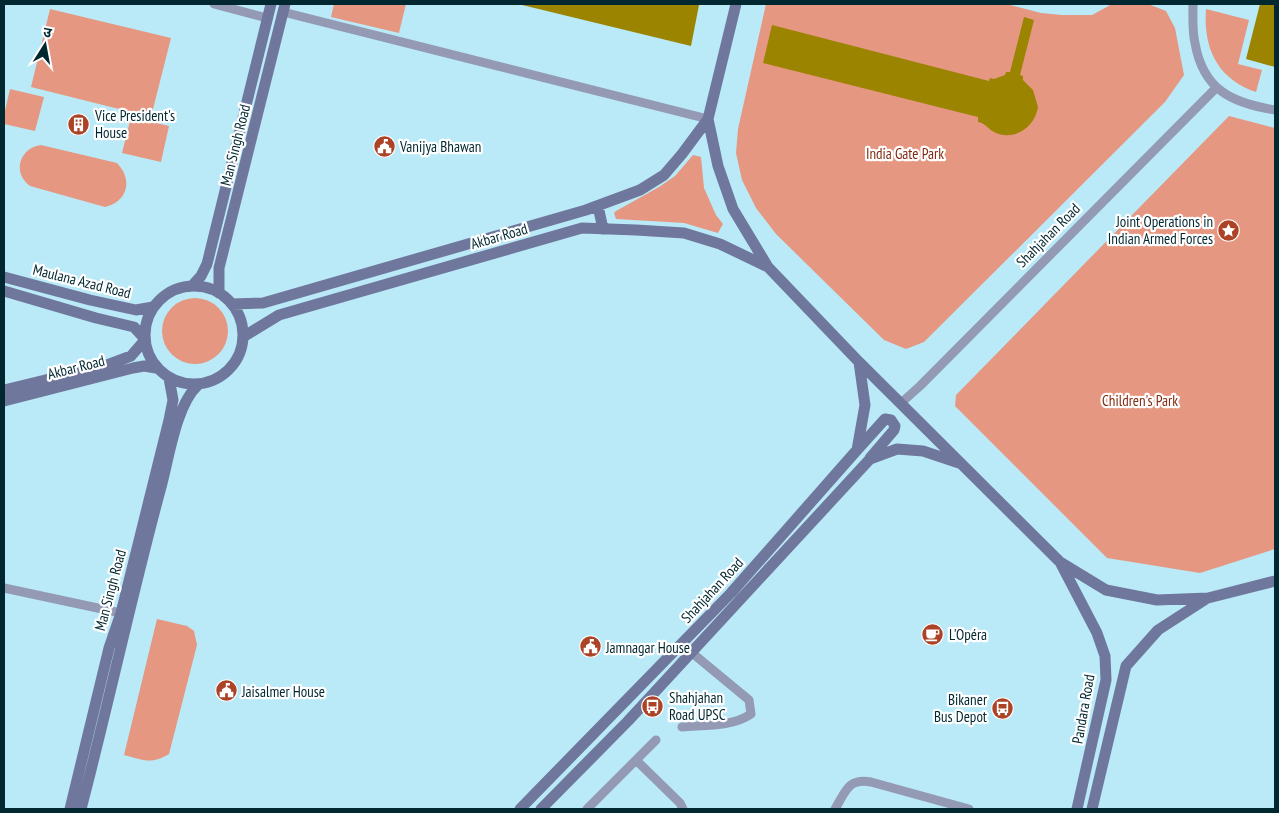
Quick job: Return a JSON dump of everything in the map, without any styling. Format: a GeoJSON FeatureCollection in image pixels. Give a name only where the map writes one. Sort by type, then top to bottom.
{"type":"FeatureCollection","features":[{"type":"Feature","properties":{"kind":"main road","name":"Man Singh Road"},"geometry":{"type":"LineString","coordinates":[[192,286],[201,276],[207,264],[271,4]]}},
{"type":"Feature","properties":{"kind":"main road"},"geometry":{"type":"LineString","coordinates":[[736,4],[708,119],[718,166],[733,208],[768,267],[859,362],[1060,562],[1106,590],[1157,600],[1208,598],[1275,581]]}},
{"type":"Feature","properties":{"kind":"main road","name":"Man Singh Road"},"geometry":{"type":"LineString","coordinates":[[219,293],[219,268],[284,8]]}},
{"type":"Feature","properties":{"kind":"main road","name":"Akbar Road"},"geometry":{"type":"LineString","coordinates":[[232,304],[263,303],[598,206],[640,190],[664,175],[708,119]]}},
{"type":"Feature","properties":{"kind":"main road"},"geometry":{"type":"LineString","coordinates":[[598,206],[604,229]]}},
{"type":"Feature","properties":{"kind":"main road","name":"Akbar Road"},"geometry":{"type":"LineString","coordinates":[[243,337],[279,315],[582,228],[684,233],[720,244],[768,267]]}},
{"type":"Feature","properties":{"kind":"main road","name":"Maulana Azad Road"},"geometry":{"type":"LineString","coordinates":[[4,277],[136,310],[153,307]]}},
{"type":"Feature","properties":{"kind":"main road"},"geometry":{"type":"LineString","coordinates":[[192,286],[207,288],[219,293],[232,304],[238,314],[243,337],[241,351],[234,364],[224,374],[212,381],[184,384],[169,378],[156,368],[148,355],[144,340],[146,322],[153,307],[164,296],[177,289],[192,286]]}},
{"type":"Feature","properties":{"kind":"main road","name":"Maulana Azad Road"},"geometry":{"type":"LineString","coordinates":[[4,291],[134,327],[144,340]]}},
{"type":"Feature","properties":{"kind":"main road","name":"Akbar Road"},"geometry":{"type":"LineString","coordinates":[[4,390],[107,365],[131,356],[144,340]]}},
{"type":"Feature","properties":{"kind":"main road"},"geometry":{"type":"LineString","coordinates":[[857,450],[865,405],[859,362]]}},
{"type":"Feature","properties":{"kind":"main road","name":"Akbar Road"},"geometry":{"type":"LineString","coordinates":[[4,401],[133,368],[144,366],[156,368]]}},
{"type":"Feature","properties":{"kind":"main road","name":"Man Singh Road"},"geometry":{"type":"LineString","coordinates":[[70,809],[169,420],[172,400],[169,378]]}},
{"type":"Feature","properties":{"kind":"main road","name":"Man Singh Road"},"geometry":{"type":"LineString","coordinates":[[81,809],[180,414],[196,384]]}},
{"type":"Feature","properties":{"kind":"main road","name":"Shahjahan Road"},"geometry":{"type":"LineString","coordinates":[[520,809],[731,593],[901,403]]}},
{"type":"Feature","properties":{"kind":"main road"},"geometry":{"type":"LineString","coordinates":[[870,459],[894,428],[910,412]]}},
{"type":"Feature","properties":{"kind":"main road"},"geometry":{"type":"LineString","coordinates":[[885,419],[894,423],[894,428]]}},
{"type":"Feature","properties":{"kind":"main road","name":"Shahjahan Road"},"geometry":{"type":"LineString","coordinates":[[541,809],[623,726],[870,459],[897,449],[923,451],[963,465]]}},
{"type":"Feature","properties":{"kind":"main road","name":"Pandara Road"},"geometry":{"type":"LineString","coordinates":[[1060,562],[1097,634],[1105,656],[1106,680],[1077,809]]}},
{"type":"Feature","properties":{"kind":"main road","name":"Pandara Road"},"geometry":{"type":"LineString","coordinates":[[1092,809],[1126,666],[1158,630],[1208,598]]}},
{"type":"Feature","properties":{"kind":"street"},"geometry":{"type":"LineString","coordinates":[[214,4],[267,18]]}},
{"type":"Feature","properties":{"kind":"street"},"geometry":{"type":"LineString","coordinates":[[1193,4],[1195,43],[1203,70],[1216,88],[1239,101],[1275,110]]}},
{"type":"Feature","properties":{"kind":"street"},"geometry":{"type":"LineString","coordinates":[[284,8],[708,119]]}},
{"type":"Feature","properties":{"kind":"street","name":"Shahjahan Road"},"geometry":{"type":"LineString","coordinates":[[901,403],[1216,88]]}},
{"type":"Feature","properties":{"kind":"street"},"geometry":{"type":"LineString","coordinates":[[4,588],[121,613]]}},
{"type":"Feature","properties":{"kind":"street"},"geometry":{"type":"LineString","coordinates":[[682,727],[721,724],[744,719],[751,714],[749,700],[691,652]]}},
{"type":"Feature","properties":{"kind":"street"},"geometry":{"type":"LineString","coordinates":[[587,809],[656,740]]}},
{"type":"Feature","properties":{"kind":"street"},"geometry":{"type":"LineString","coordinates":[[636,760],[680,803],[683,809]]}},
{"type":"Feature","properties":{"kind":"street"},"geometry":{"type":"LineString","coordinates":[[835,809],[847,788],[854,782],[861,780],[970,809]]}},
{"type":"Feature","properties":{"kind":"green space"},"geometry":{"type":"Polygon","coordinates":[[[334,4],[406,4],[399,33],[331,17],[334,4]]]}},
{"type":"Feature","properties":{"kind":"green space","name":"India Gate Park"},"geometry":{"type":"Polygon","coordinates":[[[766,4],[1006,4],[1041,13],[1092,15],[1112,4],[1148,4],[1166,11],[1175,28],[1184,75],[1165,102],[924,342],[906,349],[884,340],[776,234],[756,208],[742,180],[736,153],[738,129],[766,4]]]}},
{"type":"Feature","properties":{"kind":"green space"},"geometry":{"type":"Polygon","coordinates":[[[50,9],[171,38],[151,117],[31,87],[50,9]]]}},
{"type":"Feature","properties":{"kind":"green space"},"geometry":{"type":"Polygon","coordinates":[[[1206,9],[1249,20],[1238,64],[1262,70],[1256,92],[1232,79],[1216,61],[1207,37],[1206,9]]]}},
{"type":"Feature","properties":{"kind":"green space"},"geometry":{"type":"Polygon","coordinates":[[[10,89],[44,97],[35,131],[4,124],[4,115],[10,89]]]}},
{"type":"Feature","properties":{"kind":"green space","name":"Children's Park"},"geometry":{"type":"Polygon","coordinates":[[[1229,116],[1275,128],[1275,549],[1200,573],[1107,558],[955,406],[956,395],[1229,116]]]}},
{"type":"Feature","properties":{"kind":"green space"},"geometry":{"type":"Polygon","coordinates":[[[131,117],[169,126],[161,162],[122,153],[131,117]]]}},
{"type":"Feature","properties":{"kind":"green space"},"geometry":{"type":"Polygon","coordinates":[[[41,145],[117,163],[125,176],[126,189],[123,195],[113,204],[105,207],[30,186],[21,175],[20,162],[27,151],[41,145]]]}},
{"type":"Feature","properties":{"kind":"green space"},"geometry":{"type":"Polygon","coordinates":[[[693,155],[701,157],[704,188],[716,215],[723,224],[718,233],[684,223],[616,219],[614,213],[616,211],[675,176],[693,155]]]}},
{"type":"Feature","properties":{"kind":"green space"},"geometry":{"type":"Polygon","coordinates":[[[195,298],[208,301],[218,308],[225,318],[228,331],[225,344],[218,354],[208,361],[195,364],[182,361],[172,354],[165,344],[162,331],[165,318],[172,308],[182,301],[195,298]]]}},
{"type":"Feature","properties":{"kind":"green space"},"geometry":{"type":"Polygon","coordinates":[[[157,619],[187,626],[194,631],[197,645],[169,754],[157,760],[142,760],[124,755],[157,619]]]}},
{"type":"Feature","properties":{"kind":"shaded area"},"geometry":{"type":"Polygon","coordinates":[[[518,4],[693,4],[699,5],[691,46],[518,4]]]}},
{"type":"Feature","properties":{"kind":"shaded area"},"geometry":{"type":"Polygon","coordinates":[[[1260,4],[1275,4],[1275,67],[1246,59],[1260,4]]]}},
{"type":"Feature","properties":{"kind":"shaded area"},"geometry":{"type":"Polygon","coordinates":[[[1024,17],[1034,20],[1020,75],[1023,76],[1023,80],[1033,90],[1038,107],[1033,121],[1016,134],[1002,135],[994,132],[978,122],[978,117],[763,63],[772,25],[989,81],[990,78],[994,79],[1005,75],[1006,72],[1010,72],[1024,17]]]}},
{"type":"Feature","properties":{"kind":"place","name":"Vice President's House"},"geometry":{"type":"Point","coordinates":[79,124]}},
{"type":"Feature","properties":{"kind":"place","name":"Vanijya Bhawan"},"geometry":{"type":"Point","coordinates":[384,146]}},
{"type":"Feature","properties":{"kind":"place","name":"Joint Operations in Indian Armed Forces"},"geometry":{"type":"Point","coordinates":[1229,230]}},
{"type":"Feature","properties":{"kind":"place","name":"L'Opéra"},"geometry":{"type":"Point","coordinates":[933,634]}},
{"type":"Feature","properties":{"kind":"place","name":"Jamnagar House"},"geometry":{"type":"Point","coordinates":[590,647]}},
{"type":"Feature","properties":{"kind":"place","name":"Jaisalmer House"},"geometry":{"type":"Point","coordinates":[226,691]}},
{"type":"Feature","properties":{"kind":"place","name":"Shahjahan Road UPSC"},"geometry":{"type":"Point","coordinates":[653,706]}},
{"type":"Feature","properties":{"kind":"place","name":"Bikaner Bus Depot"},"geometry":{"type":"Point","coordinates":[1003,708]}}]}
